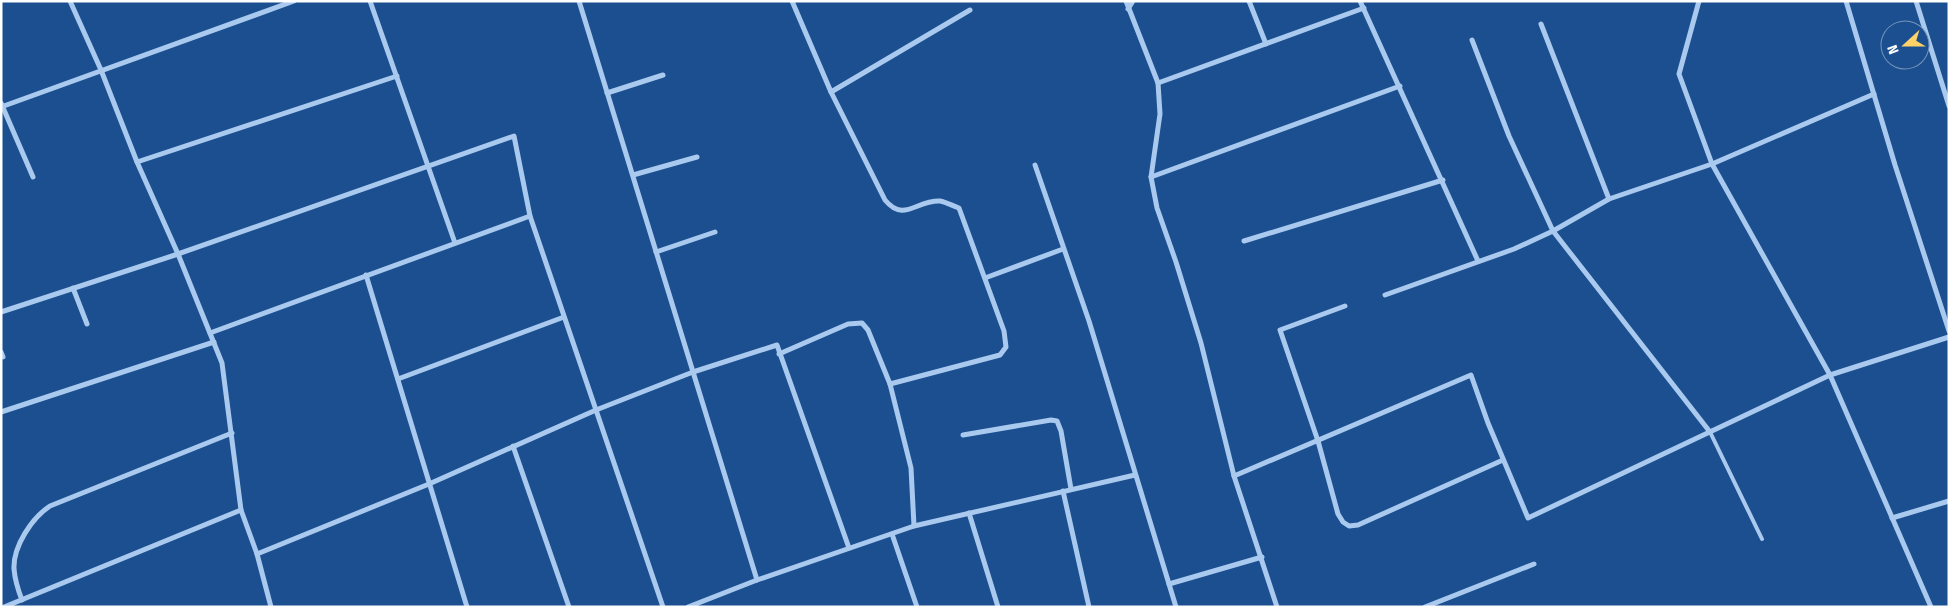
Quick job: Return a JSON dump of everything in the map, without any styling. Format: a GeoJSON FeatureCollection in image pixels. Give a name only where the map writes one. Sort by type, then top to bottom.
{"type":"FeatureCollection","features":[{"type":"Feature","properties":{"kind":"street"},"geometry":{"type":"LineString","coordinates":[[70,1],[101,70],[222,362],[242,510],[257,554],[271,607]]}},
{"type":"Feature","properties":{"kind":"street"},"geometry":{"type":"LineString","coordinates":[[33,177],[2,105],[294,1]]}},
{"type":"Feature","properties":{"kind":"street"},"geometry":{"type":"LineString","coordinates":[[370,1],[455,244]]}},
{"type":"Feature","properties":{"kind":"street"},"geometry":{"type":"LineString","coordinates":[[580,1],[757,580]]}},
{"type":"Feature","properties":{"kind":"street"},"geometry":{"type":"LineString","coordinates":[[792,1],[831,92],[885,200],[892,208],[904,211],[924,203],[941,201],[959,208],[1004,331],[1006,347],[1000,355],[890,384]]}},
{"type":"Feature","properties":{"kind":"street"},"geometry":{"type":"LineString","coordinates":[[1126,1],[1158,83],[1160,114],[1151,177],[1157,208],[1201,343],[1234,476],[1277,607]]}},
{"type":"Feature","properties":{"kind":"street"},"geometry":{"type":"LineString","coordinates":[[1128,10],[1133,1]]}},
{"type":"Feature","properties":{"kind":"street"},"geometry":{"type":"LineString","coordinates":[[1249,1],[1266,44]]}},
{"type":"Feature","properties":{"kind":"street"},"geometry":{"type":"LineString","coordinates":[[1360,1],[1478,260]]}},
{"type":"Feature","properties":{"kind":"street"},"geometry":{"type":"LineString","coordinates":[[1699,1],[1679,74],[1712,164],[1830,375],[1931,607]]}},
{"type":"Feature","properties":{"kind":"street"},"geometry":{"type":"LineString","coordinates":[[1846,1],[1949,331]]}},
{"type":"Feature","properties":{"kind":"street"},"geometry":{"type":"LineString","coordinates":[[1916,1],[1946,88],[1949,106]]}},
{"type":"Feature","properties":{"kind":"street"},"geometry":{"type":"LineString","coordinates":[[1158,83],[1364,8]]}},
{"type":"Feature","properties":{"kind":"street"},"geometry":{"type":"LineString","coordinates":[[831,92],[970,10]]}},
{"type":"Feature","properties":{"kind":"street"},"geometry":{"type":"LineString","coordinates":[[1541,24],[1609,199]]}},
{"type":"Feature","properties":{"kind":"street"},"geometry":{"type":"LineString","coordinates":[[1472,40],[1509,136],[1553,231],[1710,432]]}},
{"type":"Feature","properties":{"kind":"street"},"geometry":{"type":"LineString","coordinates":[[607,92],[663,75]]}},
{"type":"Feature","properties":{"kind":"street"},"geometry":{"type":"LineString","coordinates":[[138,162],[397,76]]}},
{"type":"Feature","properties":{"kind":"street"},"geometry":{"type":"LineString","coordinates":[[1151,177],[1400,86]]}},
{"type":"Feature","properties":{"kind":"street"},"geometry":{"type":"LineString","coordinates":[[1385,295],[1478,260],[1514,249],[1553,231],[1609,199],[1712,164],[1874,94]]}},
{"type":"Feature","properties":{"kind":"street"},"geometry":{"type":"LineString","coordinates":[[1,312],[178,254],[514,136],[530,216],[663,607]]}},
{"type":"Feature","properties":{"kind":"street"},"geometry":{"type":"LineString","coordinates":[[632,175],[697,157]]}},
{"type":"Feature","properties":{"kind":"street"},"geometry":{"type":"LineString","coordinates":[[1035,165],[1089,321],[1176,607]]}},
{"type":"Feature","properties":{"kind":"street"},"geometry":{"type":"LineString","coordinates":[[1244,241],[1443,180]]}},
{"type":"Feature","properties":{"kind":"street"},"geometry":{"type":"LineString","coordinates":[[210,333],[530,216]]}},
{"type":"Feature","properties":{"kind":"street"},"geometry":{"type":"LineString","coordinates":[[656,252],[715,232]]}},
{"type":"Feature","properties":{"kind":"street"},"geometry":{"type":"LineString","coordinates":[[985,278],[1064,249]]}},
{"type":"Feature","properties":{"kind":"street"},"geometry":{"type":"LineString","coordinates":[[366,275],[467,607]]}},
{"type":"Feature","properties":{"kind":"street"},"geometry":{"type":"LineString","coordinates":[[73,288],[87,324]]}},
{"type":"Feature","properties":{"kind":"street"},"geometry":{"type":"LineString","coordinates":[[1344,306],[1280,330],[1318,441],[1338,514],[1343,522],[1349,526],[1358,525],[1503,460]]}},
{"type":"Feature","properties":{"kind":"street"},"geometry":{"type":"LineString","coordinates":[[398,379],[564,317]]}},
{"type":"Feature","properties":{"kind":"street"},"geometry":{"type":"LineString","coordinates":[[779,354],[848,324],[862,323],[868,330],[890,384],[911,468],[914,526]]}},
{"type":"Feature","properties":{"kind":"street"},"geometry":{"type":"LineString","coordinates":[[1234,476],[1471,375],[1503,460],[1528,518],[1830,375],[1949,337]]}},
{"type":"Feature","properties":{"kind":"street"},"geometry":{"type":"LineString","coordinates":[[1,412],[214,342]]}},
{"type":"Feature","properties":{"kind":"street"},"geometry":{"type":"LineString","coordinates":[[257,554],[429,484],[596,410],[693,372],[777,345],[849,548]]}},
{"type":"Feature","properties":{"kind":"street"},"geometry":{"type":"LineString","coordinates":[[963,435],[1056,420],[1061,431],[1070,489]]}},
{"type":"Feature","properties":{"kind":"street"},"geometry":{"type":"LineString","coordinates":[[22,600],[17,587],[14,567],[21,539],[40,513],[50,506],[232,433]]}},
{"type":"Feature","properties":{"kind":"street"},"geometry":{"type":"LineString","coordinates":[[514,446],[569,607]]}},
{"type":"Feature","properties":{"kind":"street"},"geometry":{"type":"LineString","coordinates":[[688,607],[757,580],[914,526],[1135,474]]}},
{"type":"Feature","properties":{"kind":"street"},"geometry":{"type":"LineString","coordinates":[[1063,491],[1089,607]]}},
{"type":"Feature","properties":{"kind":"street"},"geometry":{"type":"LineString","coordinates":[[1892,518],[1949,501]]}},
{"type":"Feature","properties":{"kind":"street"},"geometry":{"type":"LineString","coordinates":[[4,607],[242,510]]}},
{"type":"Feature","properties":{"kind":"street"},"geometry":{"type":"LineString","coordinates":[[969,513],[998,607]]}},
{"type":"Feature","properties":{"kind":"street"},"geometry":{"type":"LineString","coordinates":[[892,534],[917,607]]}},
{"type":"Feature","properties":{"kind":"street"},"geometry":{"type":"LineString","coordinates":[[1169,584],[1262,557]]}},
{"type":"Feature","properties":{"kind":"street"},"geometry":{"type":"LineString","coordinates":[[1425,607],[1440,604],[1534,564]]}},
{"type":"Feature","properties":{"kind":"lane"},"geometry":{"type":"LineString","coordinates":[[1710,432],[1762,539]]}}]}
